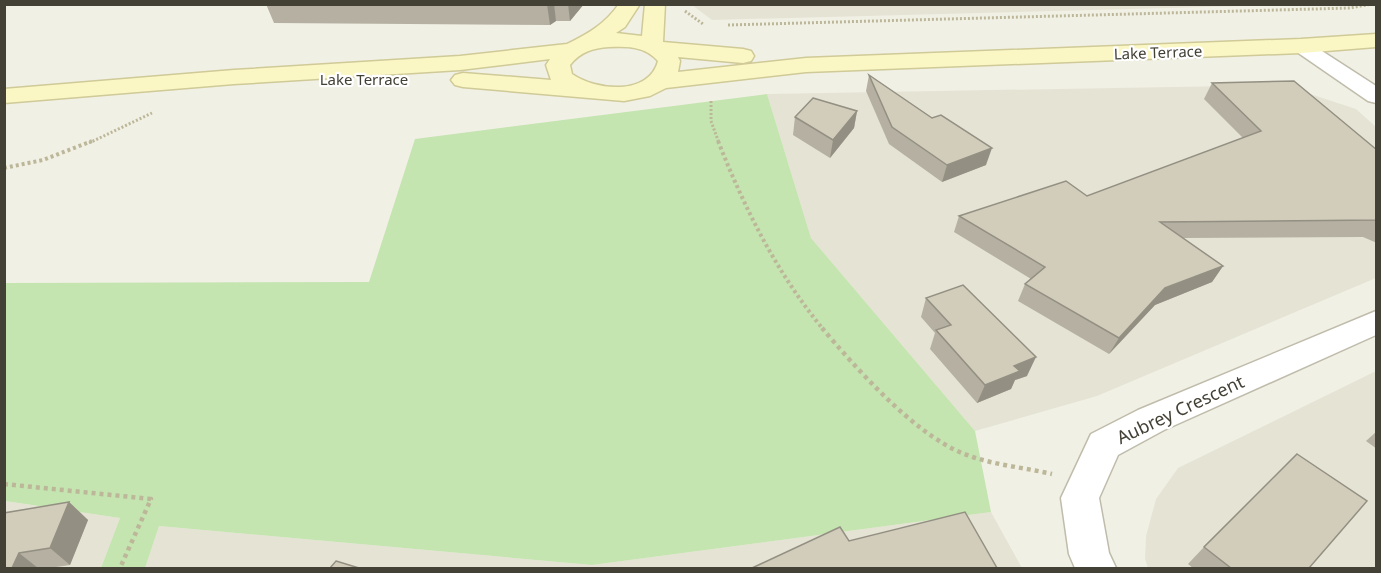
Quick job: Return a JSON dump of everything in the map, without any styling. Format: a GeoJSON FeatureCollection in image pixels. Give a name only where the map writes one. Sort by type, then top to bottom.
{"type":"FeatureCollection","features":[{"type":"Feature","properties":{"kind":"main road"},"geometry":{"type":"LineString","coordinates":[[581,90],[565,81],[558,68],[564,57],[617,22],[630,4]]}},
{"type":"Feature","properties":{"kind":"main road"},"geometry":{"type":"LineString","coordinates":[[654,4],[654,47],[669,61],[667,74],[658,82]]}},
{"type":"Feature","properties":{"kind":"main road","name":"Lake Terrace"},"geometry":{"type":"LineString","coordinates":[[4,96],[246,76],[468,63],[624,40],[654,47],[729,55],[940,59]]}},
{"type":"Feature","properties":{"kind":"main road","name":"Lake Terrace"},"geometry":{"type":"LineString","coordinates":[[147,85],[404,78],[474,80],[581,90],[599,94],[627,93],[658,82],[776,68],[1377,41]]}},
{"type":"Feature","properties":{"kind":"street"},"geometry":{"type":"LineString","coordinates":[[1301,46],[1377,96]]}},
{"type":"Feature","properties":{"kind":"street","name":"Aubrey Crescent"},"geometry":{"type":"LineString","coordinates":[[1095,568],[1089,554],[1080,498],[1104,445],[1151,420],[1377,322]]}},
{"type":"Feature","properties":{"kind":"path"},"geometry":{"type":"LineString","coordinates":[[1308,4],[1313,9]]}},
{"type":"Feature","properties":{"kind":"path"},"geometry":{"type":"LineString","coordinates":[[723,25],[1350,8],[1372,4]]}},
{"type":"Feature","properties":{"kind":"path"},"geometry":{"type":"LineString","coordinates":[[680,9],[709,26]]}},
{"type":"Feature","properties":{"kind":"path"},"geometry":{"type":"LineString","coordinates":[[717,97],[710,104],[711,115],[739,196],[795,296],[841,352],[904,412],[935,437],[959,452],[969,457],[1038,471],[1084,487]]}},
{"type":"Feature","properties":{"kind":"path"},"geometry":{"type":"LineString","coordinates":[[4,168],[39,162],[72,151],[98,141],[157,110]]}},
{"type":"Feature","properties":{"kind":"path"},"geometry":{"type":"LineString","coordinates":[[4,484],[151,499],[120,568]]}},
{"type":"Feature","properties":{"kind":"shaded area"},"geometry":{"type":"Polygon","coordinates":[[[1278,4],[712,20],[692,5],[1278,4]]]}},
{"type":"Feature","properties":{"kind":"shaded area"},"geometry":{"type":"Polygon","coordinates":[[[1283,85],[1356,109],[1376,127],[1376,278],[1097,396],[975,431],[811,238],[767,94],[1283,85]]]}},
{"type":"Feature","properties":{"kind":"shaded area"},"geometry":{"type":"Polygon","coordinates":[[[1376,371],[1376,568],[1148,568],[1145,559],[1146,536],[1156,499],[1178,468],[1376,371]]]}},
{"type":"Feature","properties":{"kind":"shaded area"},"geometry":{"type":"Polygon","coordinates":[[[4,501],[120,518],[101,568],[5,568],[4,501]]]}},
{"type":"Feature","properties":{"kind":"shaded area"},"geometry":{"type":"Polygon","coordinates":[[[991,512],[1022,568],[145,568],[159,526],[592,565],[991,512]]]}},
{"type":"Feature","properties":{"kind":"green space"},"geometry":{"type":"Polygon","coordinates":[[[767,94],[811,238],[975,431],[991,512],[592,565],[159,526],[145,568],[101,568],[120,518],[5,501],[5,283],[369,282],[415,139],[767,94]]]}},
{"type":"Feature","properties":{"kind":"building"},"geometry":{"type":"Polygon","coordinates":[[[869,75],[932,118],[941,115],[992,148],[947,165],[892,127],[869,75]]]}},
{"type":"Feature","properties":{"kind":"building"},"geometry":{"type":"Polygon","coordinates":[[[1294,81],[1377,150],[1377,220],[1160,222],[1223,266],[1165,288],[1119,338],[1025,284],[1045,267],[959,216],[1066,181],[1087,196],[1261,131],[1212,83],[1294,81]]]}},
{"type":"Feature","properties":{"kind":"building"},"geometry":{"type":"Polygon","coordinates":[[[813,98],[857,111],[833,140],[795,117],[813,98]]]}},
{"type":"Feature","properties":{"kind":"building"},"geometry":{"type":"Polygon","coordinates":[[[963,285],[1036,357],[1014,366],[1020,371],[985,385],[936,330],[951,325],[926,298],[963,285]]]}},
{"type":"Feature","properties":{"kind":"building"},"geometry":{"type":"Polygon","coordinates":[[[1297,454],[1367,501],[1309,568],[1231,568],[1204,547],[1297,454]]]}},
{"type":"Feature","properties":{"kind":"building"},"geometry":{"type":"Polygon","coordinates":[[[69,502],[50,548],[19,553],[12,568],[4,568],[4,513],[69,502]]]}},
{"type":"Feature","properties":{"kind":"building"},"geometry":{"type":"Polygon","coordinates":[[[965,512],[997,568],[752,568],[840,527],[849,541],[965,512]]]}},
{"type":"Feature","properties":{"kind":"building"},"geometry":{"type":"Polygon","coordinates":[[[336,561],[359,568],[330,568],[336,561]]]}}]}
